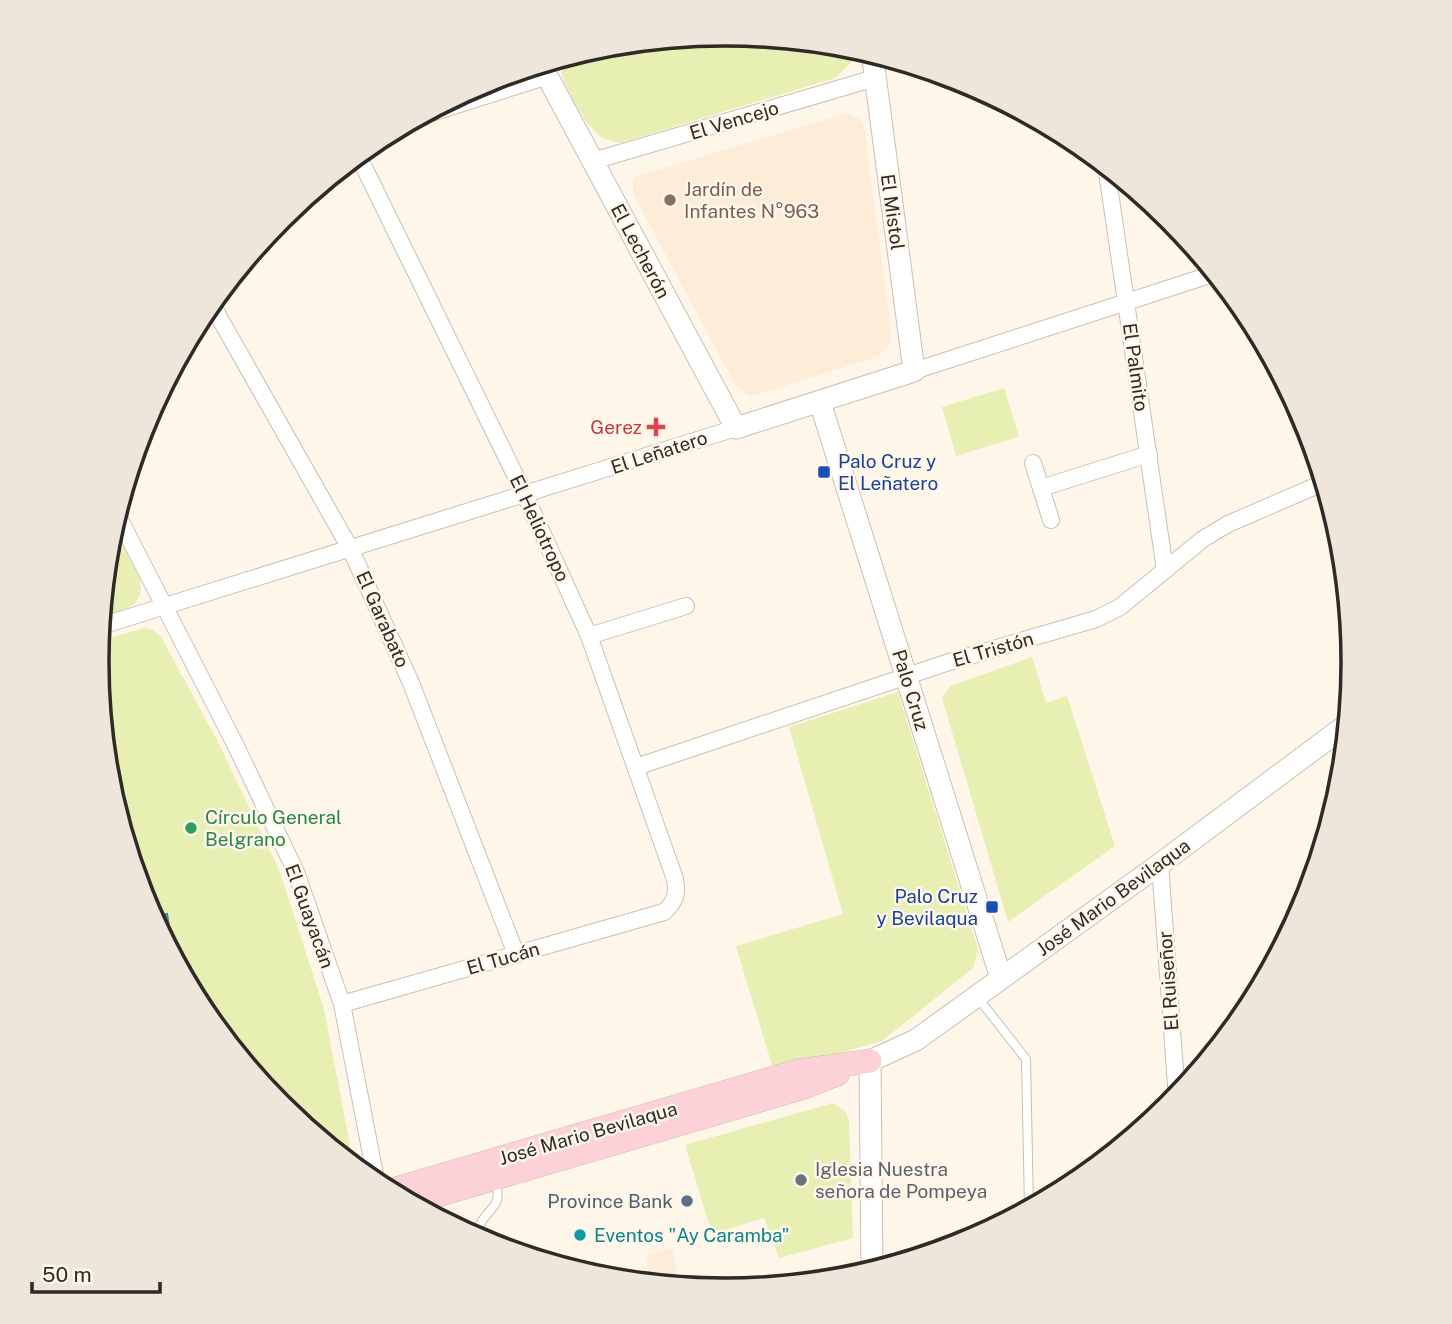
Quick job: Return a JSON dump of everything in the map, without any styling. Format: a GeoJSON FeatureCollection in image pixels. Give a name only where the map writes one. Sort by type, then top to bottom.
{"type":"FeatureCollection","features":[{"type":"Feature","properties":{"kind":"main road","name":"José Mario Bevilaqua"},"geometry":{"type":"LineString","coordinates":[[424,1199],[802,1088],[870,1060]]}},
{"type":"Feature","properties":{"kind":"main road","name":"José Mario Bevilaqua"},"geometry":{"type":"LineString","coordinates":[[403,1187],[797,1071],[870,1060]]}},
{"type":"Feature","properties":{"kind":"street","name":"El Mistol"},"geometry":{"type":"LineString","coordinates":[[873,64],[914,371]]}},
{"type":"Feature","properties":{"kind":"street","name":"El Lecherón"},"geometry":{"type":"LineString","coordinates":[[548,72],[737,428]]}},
{"type":"Feature","properties":{"kind":"street","name":"El Vencejo"},"geometry":{"type":"LineString","coordinates":[[593,161],[875,78]]}},
{"type":"Feature","properties":{"kind":"street","name":"El Heliotropo"},"geometry":{"type":"LineString","coordinates":[[363,164],[526,495],[589,636],[676,879],[677,892],[673,903],[664,912]]}},
{"type":"Feature","properties":{"kind":"street","name":"El Palmito"},"geometry":{"type":"LineString","coordinates":[[1108,179],[1165,570]]}},
{"type":"Feature","properties":{"kind":"street","name":"El Leñatero"},"geometry":{"type":"LineString","coordinates":[[111,623],[820,402],[1206,276]]}},
{"type":"Feature","properties":{"kind":"street","name":"El Garabato"},"geometry":{"type":"LineString","coordinates":[[218,313],[351,550],[416,694],[516,954]]}},
{"type":"Feature","properties":{"kind":"street","name":"Palo Cruz"},"geometry":{"type":"LineString","coordinates":[[820,402],[1001,978]]}},
{"type":"Feature","properties":{"kind":"street"},"geometry":{"type":"LineString","coordinates":[[1041,488],[1149,454]]}},
{"type":"Feature","properties":{"kind":"street"},"geometry":{"type":"LineString","coordinates":[[1033,463],[1051,520]]}},
{"type":"Feature","properties":{"kind":"street","name":"El Tristón"},"geometry":{"type":"LineString","coordinates":[[636,767],[906,676],[1097,619],[1120,607],[1203,538],[1228,524],[1316,486]]}},
{"type":"Feature","properties":{"kind":"street","name":"El Guayacán"},"geometry":{"type":"LineString","coordinates":[[124,529],[236,746],[296,872],[342,1004],[374,1168]]}},
{"type":"Feature","properties":{"kind":"street"},"geometry":{"type":"LineString","coordinates":[[589,636],[686,606]]}},
{"type":"Feature","properties":{"kind":"street","name":"José Mario Bevilaqua"},"geometry":{"type":"LineString","coordinates":[[870,1060],[904,1047],[1160,864],[1338,731]]}},
{"type":"Feature","properties":{"kind":"street","name":"El Ruiseñor"},"geometry":{"type":"LineString","coordinates":[[1160,864],[1176,1083]]}},
{"type":"Feature","properties":{"kind":"street","name":"El Tucán"},"geometry":{"type":"LineString","coordinates":[[342,1004],[664,912]]}},
{"type":"Feature","properties":{"kind":"street"},"geometry":{"type":"LineString","coordinates":[[870,1060],[872,1261]]}},
{"type":"Feature","properties":{"kind":"lane"},"geometry":{"type":"LineString","coordinates":[[976,996],[1026,1059],[1030,1198]]}},
{"type":"Feature","properties":{"kind":"lane"},"geometry":{"type":"LineString","coordinates":[[479,1227],[498,1201],[495,1178]]}},
{"type":"Feature","properties":{"kind":"shaded area"},"geometry":{"type":"Polygon","coordinates":[[[847,113],[860,119],[864,126],[892,337],[890,345],[879,356],[753,396],[746,394],[735,384],[633,194],[633,181],[637,176],[847,113]]]}},
{"type":"Feature","properties":{"kind":"shaded area"},"geometry":{"type":"Polygon","coordinates":[[[672,1248],[678,1276],[649,1273],[646,1256],[672,1248]]]}},
{"type":"Feature","properties":{"kind":"green space"},"geometry":{"type":"Polygon","coordinates":[[[686,47],[766,47],[852,59],[835,78],[620,143],[602,137],[593,130],[568,89],[560,69],[606,57],[646,51],[686,47]]]}},
{"type":"Feature","properties":{"kind":"green space"},"geometry":{"type":"Polygon","coordinates":[[[1004,388],[1019,437],[956,456],[942,407],[1004,388]]]}},
{"type":"Feature","properties":{"kind":"green space"},"geometry":{"type":"Polygon","coordinates":[[[121,542],[140,579],[141,589],[136,602],[112,614],[121,542]]]}},
{"type":"Feature","properties":{"kind":"green space","name":"Círculo General Belgrano"},"geometry":{"type":"Polygon","coordinates":[[[144,628],[153,630],[161,637],[217,740],[280,872],[324,1009],[351,1151],[320,1126],[262,1068],[213,1005],[173,935],[142,860],[121,782],[111,702],[110,638],[144,628]]]}},
{"type":"Feature","properties":{"kind":"green space"},"geometry":{"type":"Polygon","coordinates":[[[1032,657],[1046,703],[1067,696],[1115,846],[1008,922],[942,698],[950,686],[1032,657]]]}},
{"type":"Feature","properties":{"kind":"green space"},"geometry":{"type":"Polygon","coordinates":[[[898,692],[978,949],[973,968],[882,1041],[774,1072],[736,946],[843,914],[789,727],[898,692]]]}},
{"type":"Feature","properties":{"kind":"green space"},"geometry":{"type":"Polygon","coordinates":[[[833,1103],[846,1112],[849,1121],[853,1238],[779,1258],[764,1218],[712,1234],[685,1145],[833,1103]]]}},
{"type":"Feature","properties":{"kind":"place","name":"Jardín de Infantes N°963"},"geometry":{"type":"Point","coordinates":[670,200]}},
{"type":"Feature","properties":{"kind":"place","name":"Gerez"},"geometry":{"type":"Point","coordinates":[656,427]}},
{"type":"Feature","properties":{"kind":"place","name":"Palo Cruz y El Leñatero"},"geometry":{"type":"Point","coordinates":[824,472]}},
{"type":"Feature","properties":{"kind":"place","name":"Círculo General Belgrano"},"geometry":{"type":"Point","coordinates":[191,828]}},
{"type":"Feature","properties":{"kind":"place","name":"Palo Cruz y Bevilaqua"},"geometry":{"type":"Point","coordinates":[992,907]}},
{"type":"Feature","properties":{"kind":"place","name":"Iglesia Nuestra señora de Pompeya"},"geometry":{"type":"Point","coordinates":[801,1180]}},
{"type":"Feature","properties":{"kind":"place","name":"Province Bank"},"geometry":{"type":"Point","coordinates":[687,1201]}},
{"type":"Feature","properties":{"kind":"place","name":"Eventos \"Ay Caramba\""},"geometry":{"type":"Point","coordinates":[580,1235]}}]}
